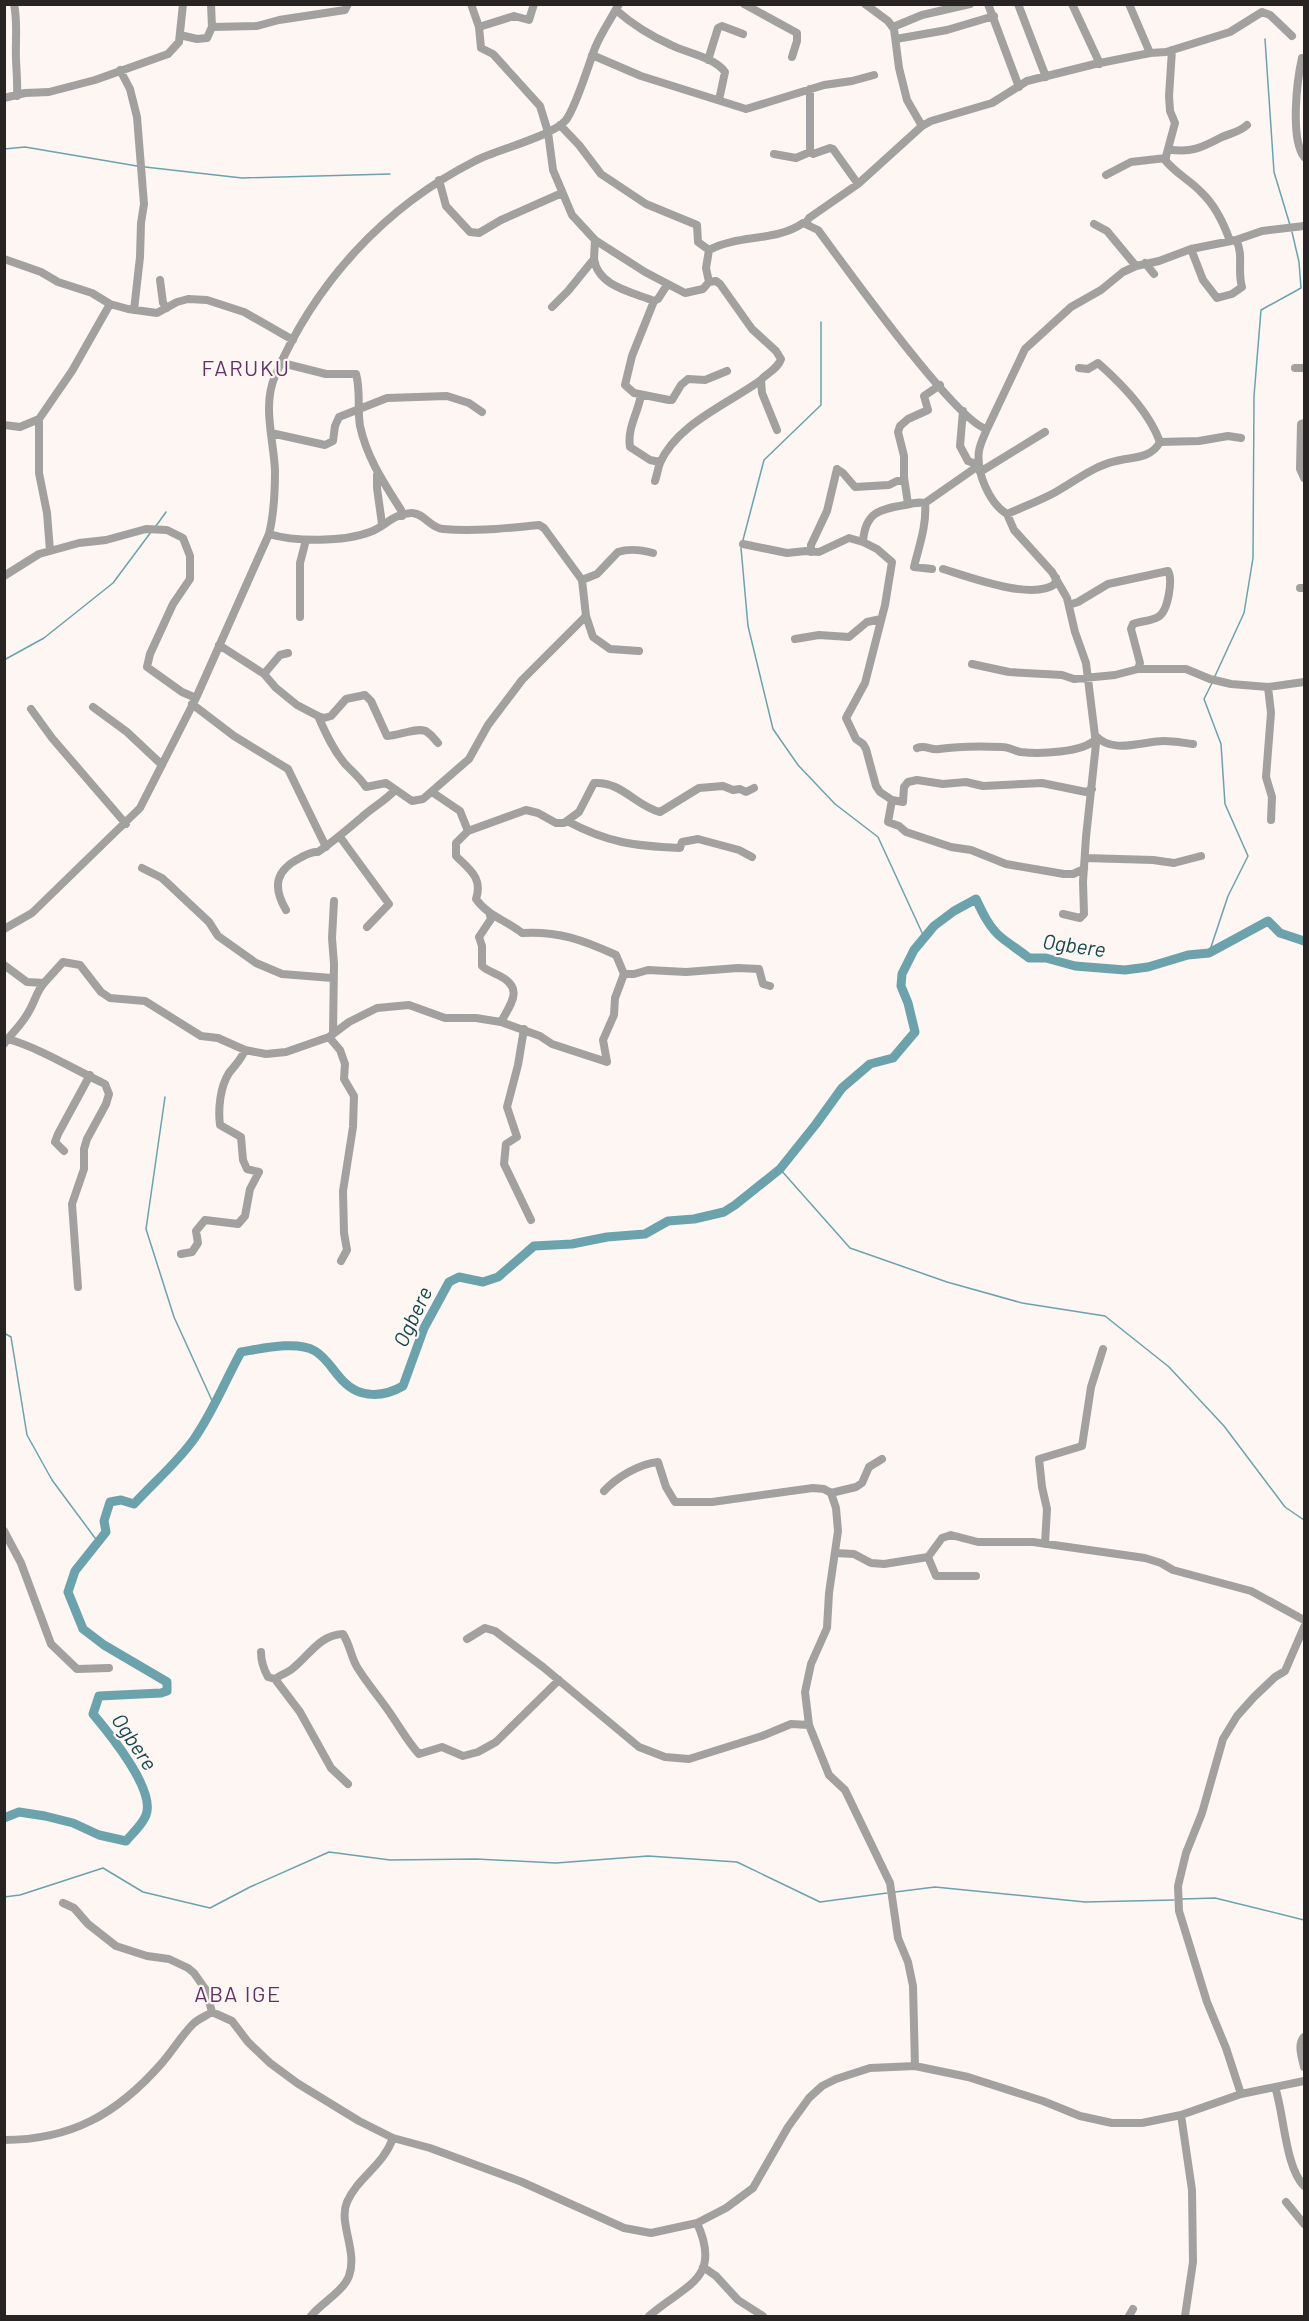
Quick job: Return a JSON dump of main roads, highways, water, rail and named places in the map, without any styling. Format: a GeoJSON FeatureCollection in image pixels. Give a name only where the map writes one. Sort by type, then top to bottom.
{"type":"FeatureCollection","features":[{"type":"Feature","properties":{"kind":"waterway"},"geometry":{"type":"LineString","coordinates":[[1265,39],[1274,172],[1290,225]]}},
{"type":"Feature","properties":{"kind":"waterway"},"geometry":{"type":"LineString","coordinates":[[4,149],[25,147],[137,166]]}},
{"type":"Feature","properties":{"kind":"waterway"},"geometry":{"type":"LineString","coordinates":[[145,167],[242,178],[390,174]]}},
{"type":"Feature","properties":{"kind":"waterway"},"geometry":{"type":"LineString","coordinates":[[1215,676],[1244,613],[1253,558],[1254,396],[1261,310],[1301,288],[1299,262],[1292,232]]}},
{"type":"Feature","properties":{"kind":"waterway"},"geometry":{"type":"LineString","coordinates":[[743,540],[764,460],[821,405],[821,322]]}},
{"type":"Feature","properties":{"kind":"waterway"},"geometry":{"type":"LineString","coordinates":[[156,526],[166,512]]}},
{"type":"Feature","properties":{"kind":"waterway"},"geometry":{"type":"LineString","coordinates":[[4,660],[44,638],[113,583],[151,532]]}},
{"type":"Feature","properties":{"kind":"waterway"},"geometry":{"type":"LineString","coordinates":[[741,548],[748,626],[773,729],[798,765],[835,804],[878,837],[924,937]]}},
{"type":"Feature","properties":{"kind":"waterway"},"geometry":{"type":"LineString","coordinates":[[1209,953],[1228,896],[1248,856],[1225,804],[1221,744],[1204,699],[1212,683]]}},
{"type":"Feature","properties":{"kind":"waterway","name":"Ogbere"},"geometry":{"type":"LineString","coordinates":[[4,1818],[19,1812],[45,1816],[73,1823],[99,1835],[126,1841],[145,1818],[147,1804],[138,1777],[93,1714],[99,1696],[161,1693],[167,1691],[167,1682],[104,1645],[83,1629],[68,1592],[75,1571],[106,1532],[104,1521],[110,1502],[121,1500],[134,1504],[180,1456],[207,1418],[241,1352],[278,1346],[299,1346],[319,1354],[343,1381],[357,1391],[380,1394],[396,1390],[403,1386],[424,1328],[449,1282],[459,1277],[483,1282],[498,1277],[534,1246],[572,1244],[607,1237],[645,1234],[668,1221],[694,1219],[724,1212],[780,1169],[842,1088],[870,1064],[893,1058],[915,1032],[901,986],[902,974],[914,950],[934,926],[954,911],[976,899],[994,930],[1029,958],[1046,958],[1075,966],[1125,970],[1148,967],[1188,955],[1209,953],[1268,921],[1280,933],[1304,941]]}},
{"type":"Feature","properties":{"kind":"waterway"},"geometry":{"type":"LineString","coordinates":[[165,1097],[146,1229],[174,1317],[214,1405]]}},
{"type":"Feature","properties":{"kind":"waterway"},"geometry":{"type":"LineString","coordinates":[[780,1169],[850,1248],[947,1282],[1022,1303],[1105,1316],[1169,1367],[1224,1426],[1285,1507],[1304,1520]]}},
{"type":"Feature","properties":{"kind":"waterway"},"geometry":{"type":"LineString","coordinates":[[4,1333],[11,1337],[27,1435],[52,1480],[98,1542]]}},
{"type":"Feature","properties":{"kind":"waterway"},"geometry":{"type":"LineString","coordinates":[[4,1897],[20,1895],[103,1868],[143,1892],[210,1908],[250,1887],[329,1852],[390,1860],[476,1859],[556,1863],[648,1856],[737,1862],[820,1902],[887,1893]]}},
{"type":"Feature","properties":{"kind":"waterway"},"geometry":{"type":"LineString","coordinates":[[895,1892],[935,1887],[1085,1902],[1174,1900]]}},
{"type":"Feature","properties":{"kind":"waterway"},"geometry":{"type":"LineString","coordinates":[[1182,1899],[1215,1898],[1304,1920]]}},
{"type":"Feature","properties":{"kind":"district","name":"FARUKU"},"geometry":{"type":"Point","coordinates":[246,368]}},
{"type":"Feature","properties":{"kind":"district","name":"ABA IGE"},"geometry":{"type":"Point","coordinates":[238,1994]}}]}
